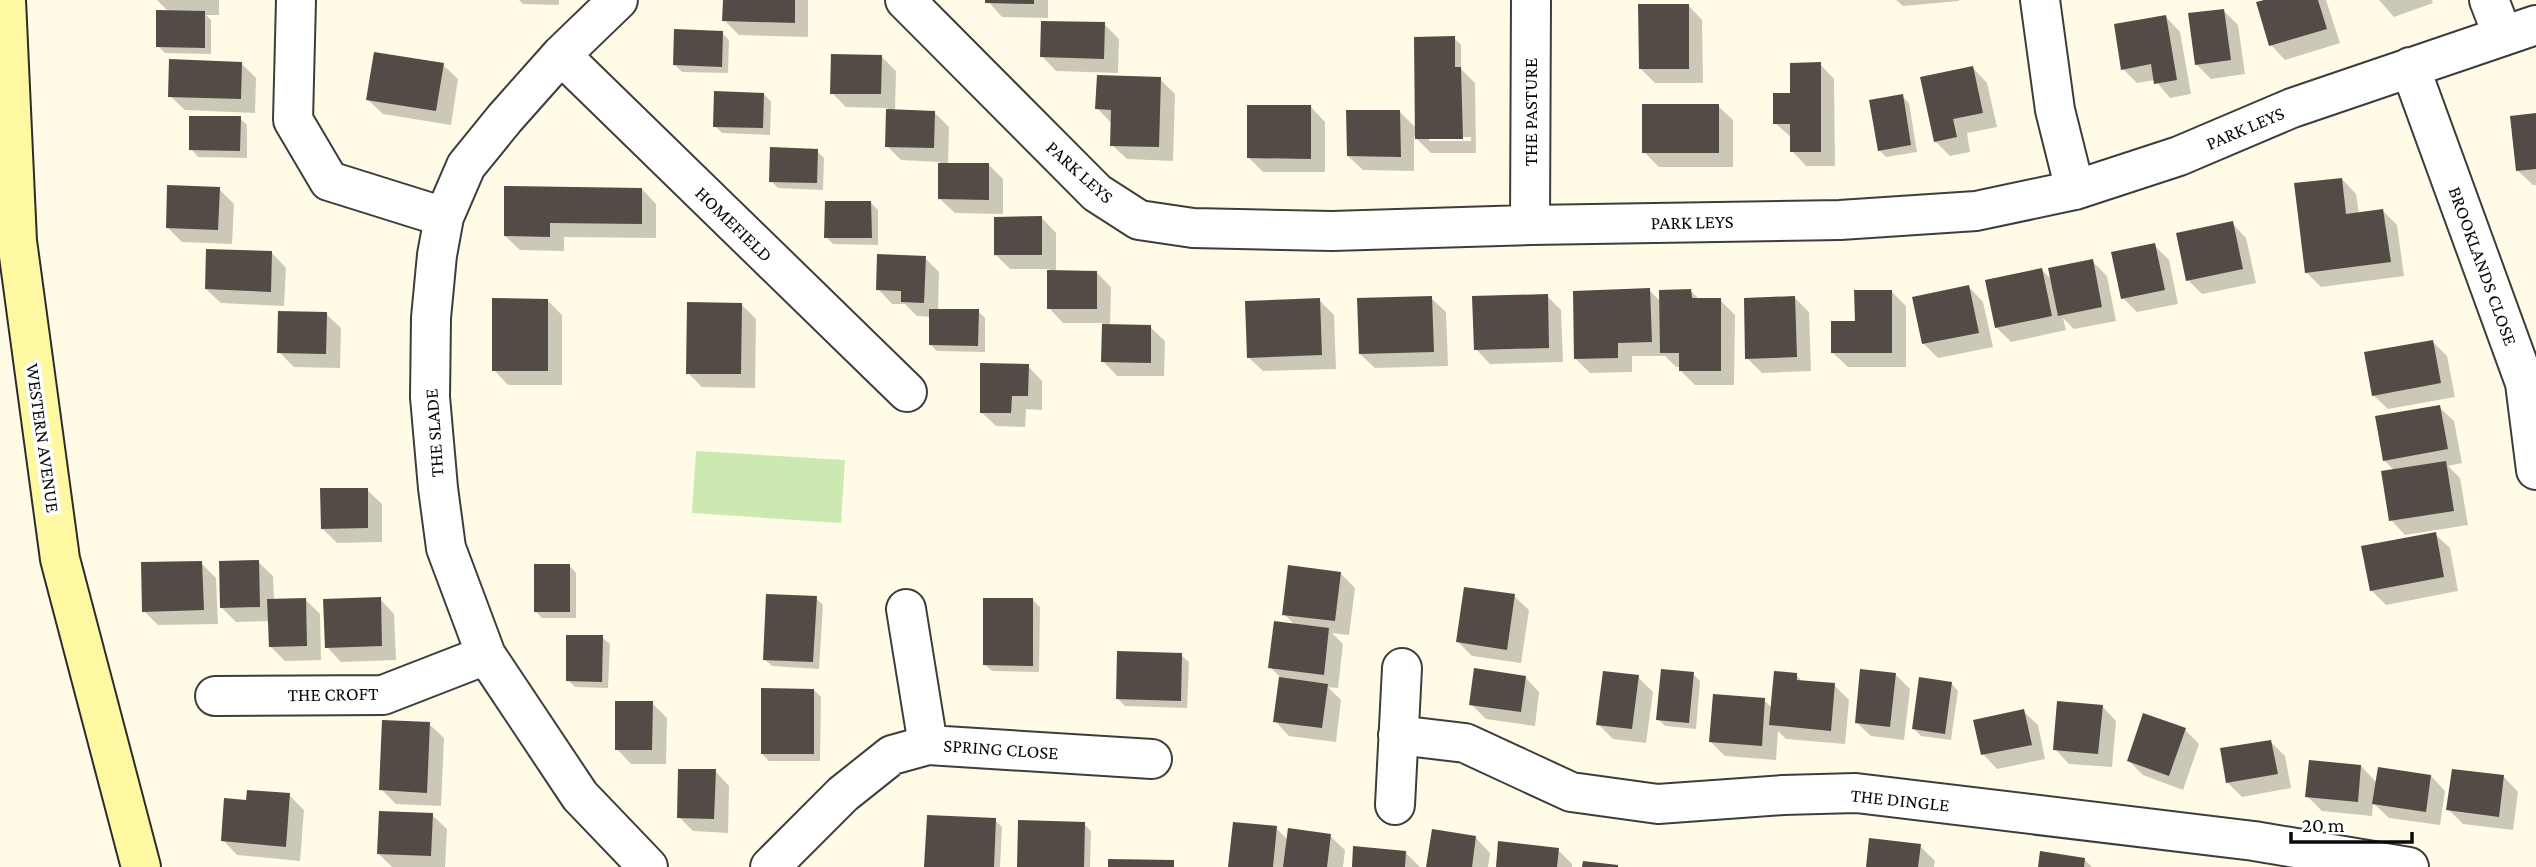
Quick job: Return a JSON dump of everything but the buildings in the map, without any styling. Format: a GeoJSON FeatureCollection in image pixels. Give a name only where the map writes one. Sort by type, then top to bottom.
{"type":"FeatureCollection","features":[{"type":"Feature","properties":{"kind":"street","name":"WESTERN AVENUE"},"geometry":{"type":"LineString","coordinates":[[6,0],[17,242],[60,559],[141,867]]}},
{"type":"Feature","properties":{"kind":"street"},"geometry":{"type":"LineString","coordinates":[[296,0],[293,120],[330,181],[444,217]]}},
{"type":"Feature","properties":{"kind":"street","name":"THE SLADE"},"geometry":{"type":"LineString","coordinates":[[618,0],[561,55],[466,166],[444,217],[437,255],[431,317],[430,397],[446,548],[486,655],[580,796],[648,867]]}},
{"type":"Feature","properties":{"kind":"street","name":"PARK LEYS"},"geometry":{"type":"LineString","coordinates":[[905,0],[1097,193],[1139,220],[1193,228],[1332,231],[1854,219],[1976,211],[2075,190],[2179,156],[2292,108],[2519,31]]}},
{"type":"Feature","properties":{"kind":"street","name":"THE PASTURE"},"geometry":{"type":"LineString","coordinates":[[1530,225],[1531,0]]}},
{"type":"Feature","properties":{"kind":"street"},"geometry":{"type":"LineString","coordinates":[[2040,0],[2055,110],[2075,190]]}},
{"type":"Feature","properties":{"kind":"street"},"geometry":{"type":"LineString","coordinates":[[2489,0],[2519,31]]}},
{"type":"Feature","properties":{"kind":"street","name":"HOMEFIELD"},"geometry":{"type":"LineString","coordinates":[[561,55],[907,392]]}},
{"type":"Feature","properties":{"kind":"street","name":"BROOKLANDS CLOSE"},"geometry":{"type":"LineString","coordinates":[[2410,67],[2525,383],[2536,470]]}},
{"type":"Feature","properties":{"kind":"street"},"geometry":{"type":"LineString","coordinates":[[906,609],[928,745]]}},
{"type":"Feature","properties":{"kind":"street","name":"THE CROFT"},"geometry":{"type":"LineString","coordinates":[[215,696],[383,695],[486,655]]}},
{"type":"Feature","properties":{"kind":"street"},"geometry":{"type":"LineString","coordinates":[[1395,805],[1402,668]]}},
{"type":"Feature","properties":{"kind":"street","name":"THE DINGLE"},"geometry":{"type":"LineString","coordinates":[[1398,735],[1465,743],[1571,792],[1658,804],[1856,793],[2255,841],[2409,867]]}},
{"type":"Feature","properties":{"kind":"street","name":"SPRING CLOSE"},"geometry":{"type":"LineString","coordinates":[[770,867],[843,794],[892,755],[928,745],[1152,759]]}},
{"type":"Feature","properties":{"kind":"green space"},"geometry":{"type":"Polygon","coordinates":[[[696,451],[845,460],[841,523],[692,513],[696,451]]]}}]}
